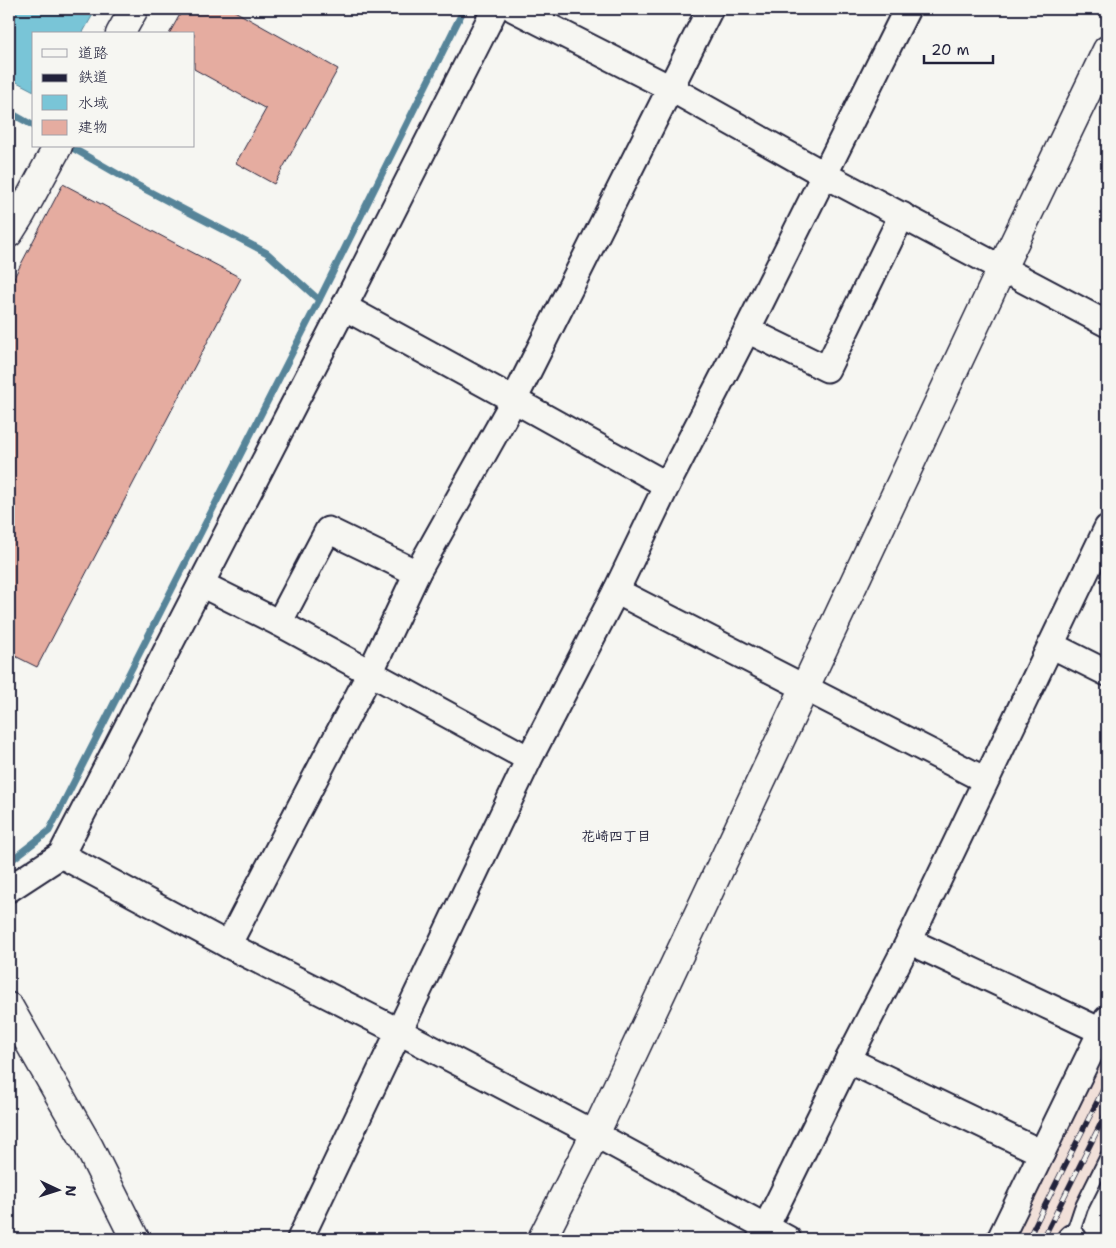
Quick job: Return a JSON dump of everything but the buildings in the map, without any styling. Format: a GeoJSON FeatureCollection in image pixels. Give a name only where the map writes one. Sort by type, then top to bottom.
{"type":"FeatureCollection","features":[{"type":"Feature","properties":{"kind":"street"},"geometry":{"type":"LineString","coordinates":[[121,32],[134,9]]}},
{"type":"Feature","properties":{"kind":"street"},"geometry":{"type":"LineString","coordinates":[[9,889],[61,855],[344,307],[495,9]]}},
{"type":"Feature","properties":{"kind":"street"},"geometry":{"type":"LineString","coordinates":[[514,9],[670,88],[825,175],[1107,324]]}},
{"type":"Feature","properties":{"kind":"street"},"geometry":{"type":"LineString","coordinates":[[228,945],[370,673],[417,573],[514,400],[710,9]]}},
{"type":"Feature","properties":{"kind":"street"},"geometry":{"type":"LineString","coordinates":[[300,1239],[529,758],[616,591],[666,485],[825,175],[907,9]]}},
{"type":"Feature","properties":{"kind":"street"},"geometry":{"type":"LineString","coordinates":[[542,1239],[594,1134],[806,688],[1002,268],[1107,50]]}},
{"type":"Feature","properties":{"kind":"street"},"geometry":{"type":"LineString","coordinates":[[9,233],[57,148]]}},
{"type":"Feature","properties":{"kind":"street"},"geometry":{"type":"LineString","coordinates":[[746,330],[827,369],[902,215]]}},
{"type":"Feature","properties":{"kind":"street"},"geometry":{"type":"LineString","coordinates":[[344,307],[666,485]]}},
{"type":"Feature","properties":{"kind":"street"},"geometry":{"type":"LineString","coordinates":[[763,1233],[909,940],[1107,528]]}},
{"type":"Feature","properties":{"kind":"street"},"geometry":{"type":"LineString","coordinates":[[279,623],[328,530],[417,573]]}},
{"type":"Feature","properties":{"kind":"street"},"geometry":{"type":"LineString","coordinates":[[201,584],[279,623],[529,758]]}},
{"type":"Feature","properties":{"kind":"street"},"geometry":{"type":"LineString","coordinates":[[616,591],[985,780]]}},
{"type":"Feature","properties":{"kind":"street"},"geometry":{"type":"LineString","coordinates":[[1051,645],[1107,673]]}},
{"type":"Feature","properties":{"kind":"street"},"geometry":{"type":"LineString","coordinates":[[61,855],[228,945],[398,1031],[594,1134],[763,1233],[788,1239]]}},
{"type":"Feature","properties":{"kind":"street"},"geometry":{"type":"LineString","coordinates":[[909,940],[1104,1025],[1000,1239]]}},
{"type":"Feature","properties":{"kind":"street"},"geometry":{"type":"LineString","coordinates":[[9,1008],[89,1147],[135,1239]]}},
{"type":"Feature","properties":{"kind":"street"},"geometry":{"type":"LineString","coordinates":[[848,1060],[1042,1153]]}},
{"type":"Feature","properties":{"kind":"lane"},"geometry":{"type":"LineString","coordinates":[[1071,1239],[1081,1208],[1107,1156]]}},
{"type":"Feature","properties":{"kind":"shaded area"},"geometry":{"type":"Polygon","coordinates":[[[1107,1045],[1107,1142],[1058,1239],[1011,1239],[1107,1045]]]}},
{"type":"Feature","properties":{"kind":"water"},"geometry":{"type":"Polygon","coordinates":[[[9,9],[96,9],[83,32],[32,32],[32,90],[9,78],[9,9]]]}},
{"type":"Feature","properties":{"kind":"waterway"},"geometry":{"type":"LineString","coordinates":[[9,862],[49,831],[319,300],[464,9]]}},
{"type":"Feature","properties":{"kind":"waterway"},"geometry":{"type":"LineString","coordinates":[[9,112],[32,125]]}},
{"type":"Feature","properties":{"kind":"waterway"},"geometry":{"type":"LineString","coordinates":[[72,148],[135,184],[267,253],[319,300]]}},
{"type":"Feature","properties":{"kind":"railway"},"geometry":{"type":"LineString","coordinates":[[1028,1239],[1107,1082]]}},
{"type":"Feature","properties":{"kind":"railway"},"geometry":{"type":"LineString","coordinates":[[1043,1239],[1107,1111]]}},
{"type":"Feature","properties":{"kind":"district","name":"花崎四丁目"},"geometry":{"type":"Point","coordinates":[616,836]}}]}
